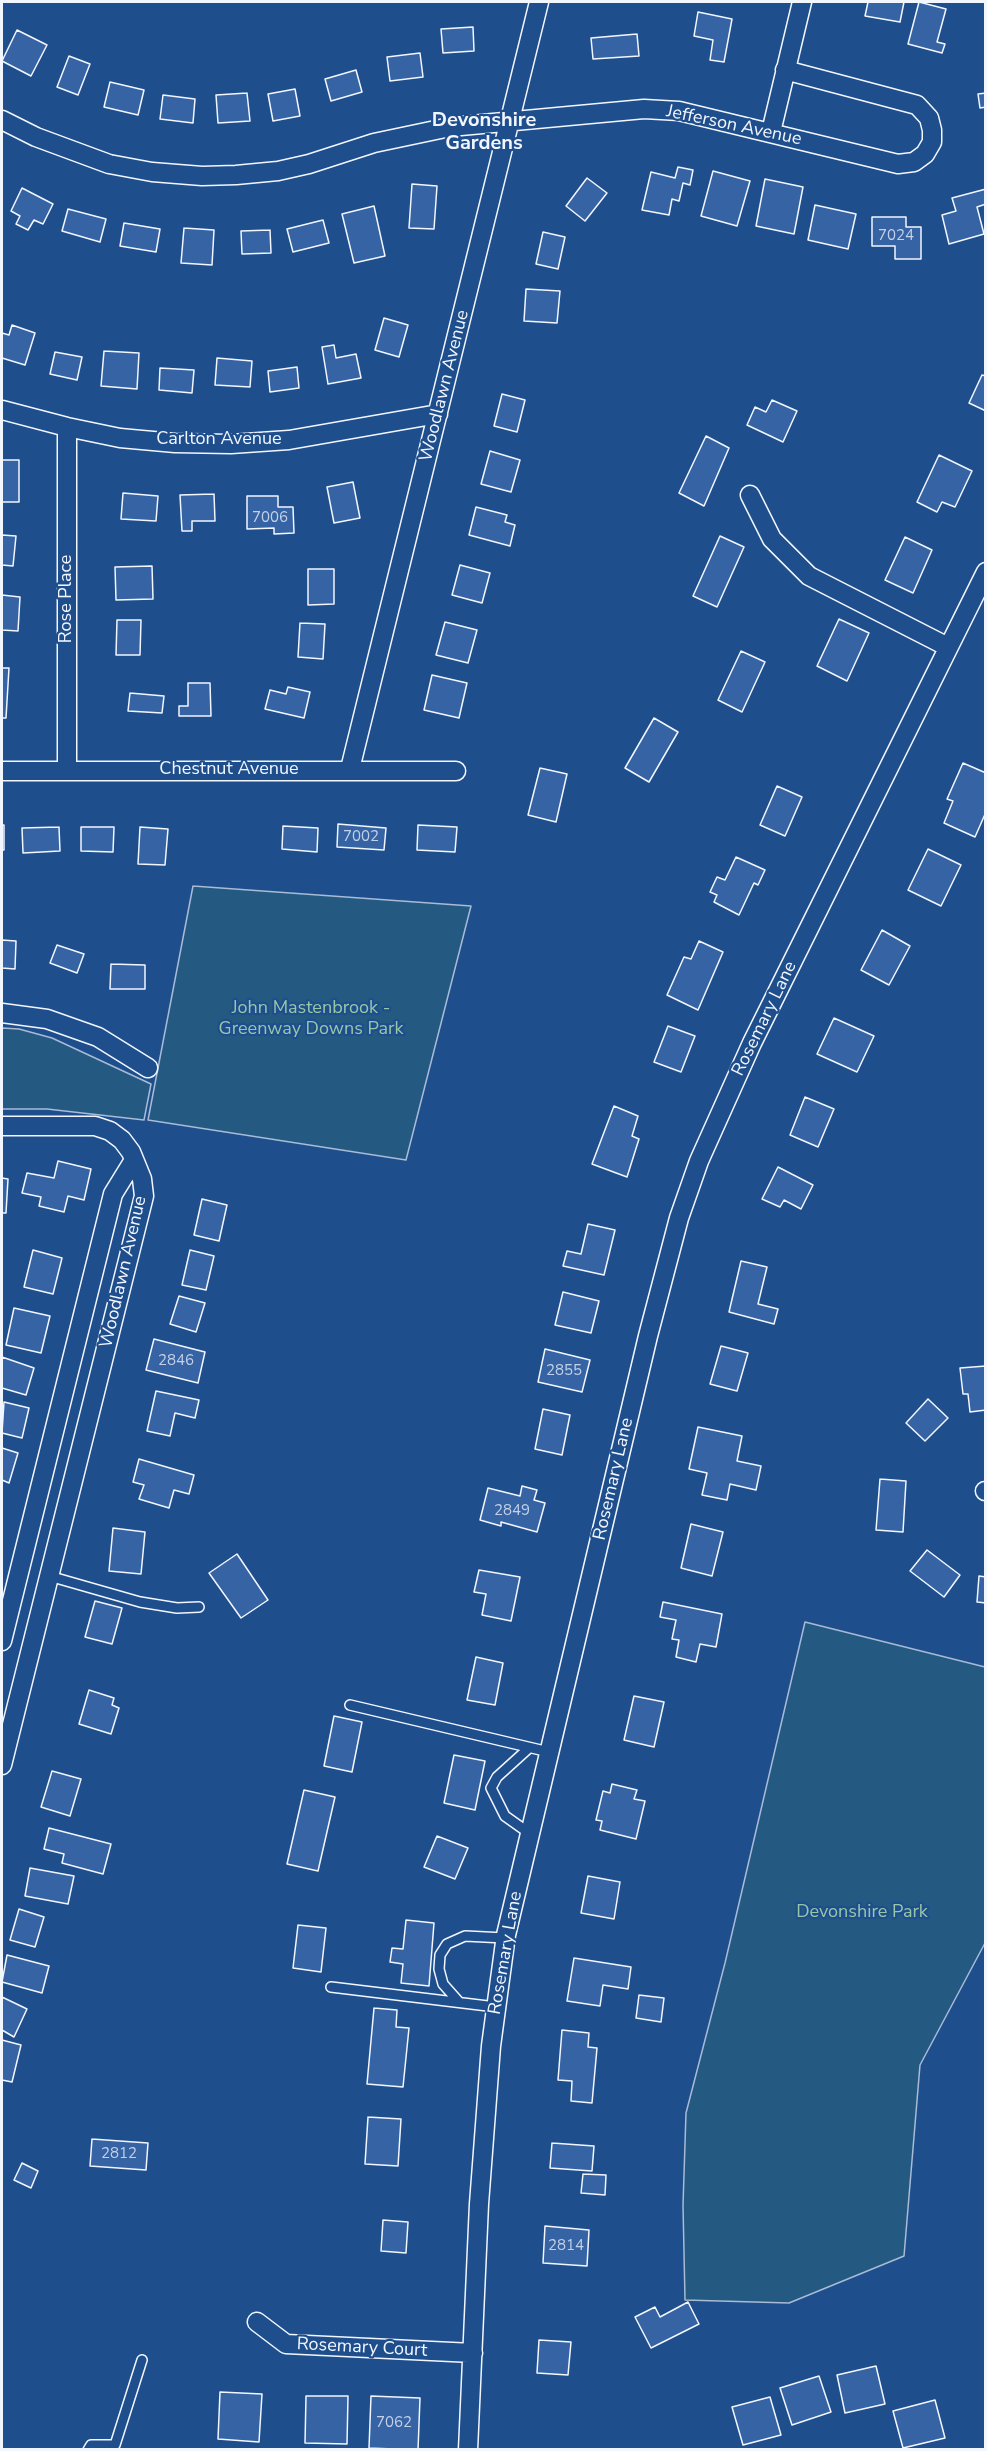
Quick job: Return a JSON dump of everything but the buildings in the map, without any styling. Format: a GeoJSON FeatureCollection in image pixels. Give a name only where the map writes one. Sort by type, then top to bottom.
{"type":"FeatureCollection","features":[{"type":"Feature","properties":{"kind":"street","name":"Woodlawn Avenue"},"geometry":{"type":"LineString","coordinates":[[350,770],[539,2]]}},
{"type":"Feature","properties":{"kind":"street"},"geometry":{"type":"LineString","coordinates":[[771,132],[802,2]]}},
{"type":"Feature","properties":{"kind":"street","name":"Jefferson Avenue"},"geometry":{"type":"LineString","coordinates":[[2,120],[36,137],[109,164],[152,172],[202,176],[278,171],[309,164],[374,143],[450,127],[644,109],[680,111],[898,164],[914,162],[925,154],[932,142],[929,118],[917,105],[785,70]]}},
{"type":"Feature","properties":{"kind":"street","name":"Carlton Avenue"},"geometry":{"type":"LineString","coordinates":[[2,410],[67,428],[120,438],[231,444],[289,440],[438,414]]}},
{"type":"Feature","properties":{"kind":"street","name":"Rose Place"},"geometry":{"type":"LineString","coordinates":[[67,428],[67,770]]}},
{"type":"Feature","properties":{"kind":"street"},"geometry":{"type":"LineString","coordinates":[[750,495],[772,539],[809,576],[948,647]]}},
{"type":"Feature","properties":{"kind":"street","name":"Rosemary Lane"},"geometry":{"type":"LineString","coordinates":[[468,2450],[479,2204],[490,2046],[505,1938],[650,1326],[679,1218],[699,1161],[752,1043],[986,572]]}},
{"type":"Feature","properties":{"kind":"street","name":"Chestnut Avenue"},"geometry":{"type":"LineString","coordinates":[[2,771],[456,771]]}},
{"type":"Feature","properties":{"kind":"street"},"geometry":{"type":"LineString","coordinates":[[2,1013],[47,1019],[98,1037],[148,1068]]}},
{"type":"Feature","properties":{"kind":"street"},"geometry":{"type":"LineString","coordinates":[[2,1126],[95,1126],[110,1131],[122,1140],[134,1160]]}},
{"type":"Feature","properties":{"kind":"street","name":"Woodlawn Avenue"},"geometry":{"type":"LineString","coordinates":[[2,1765],[144,1196],[142,1179],[134,1160]]}},
{"type":"Feature","properties":{"kind":"street","name":"Woodlawn Avenue"},"geometry":{"type":"LineString","coordinates":[[2,1641],[113,1194],[134,1160]]}},
{"type":"Feature","properties":{"kind":"street"},"geometry":{"type":"LineString","coordinates":[[2,1641],[31,1648]]}},
{"type":"Feature","properties":{"kind":"street","name":"Rosemary Court"},"geometry":{"type":"LineString","coordinates":[[258,2322],[286,2344],[473,2353]]}},
{"type":"Feature","properties":{"kind":"lane"},"geometry":{"type":"LineString","coordinates":[[49,1576],[140,1602],[177,1608],[199,1607]]}},
{"type":"Feature","properties":{"kind":"lane"},"geometry":{"type":"LineString","coordinates":[[350,1705],[549,1752]]}},
{"type":"Feature","properties":{"kind":"lane"},"geometry":{"type":"LineString","coordinates":[[529,1748],[497,1777],[491,1788],[505,1816],[529,1833]]}},
{"type":"Feature","properties":{"kind":"lane"},"geometry":{"type":"LineString","coordinates":[[459,2002],[443,1984],[439,1969],[440,1954],[447,1944],[465,1936],[505,1938]]}},
{"type":"Feature","properties":{"kind":"lane"},"geometry":{"type":"LineString","coordinates":[[331,1987],[496,2007]]}},
{"type":"Feature","properties":{"kind":"lane"},"geometry":{"type":"LineString","coordinates":[[88,2450],[92,2445],[115,2445],[142,2360]]}},
{"type":"Feature","properties":{"kind":"green space","name":"John Mastenbrook - Greenway Downs Park"},"geometry":{"type":"Polygon","coordinates":[[[193,886],[471,906],[406,1160],[148,1120],[193,886]]]}},
{"type":"Feature","properties":{"kind":"green space"},"geometry":{"type":"Polygon","coordinates":[[[2,1028],[19,1029],[52,1038],[151,1084],[144,1120],[47,1109],[2,1109],[2,1028]]]}},
{"type":"Feature","properties":{"kind":"green space","name":"Devonshire Park"},"geometry":{"type":"Polygon","coordinates":[[[805,1622],[985,1667],[985,1943],[920,2065],[904,2256],[789,2303],[685,2300],[683,2205],[686,2113],[725,1963],[805,1622]]]}},
{"type":"Feature","properties":{"kind":"district","name":"Devonshire Gardens"},"geometry":{"type":"Point","coordinates":[484,132]}}]}
